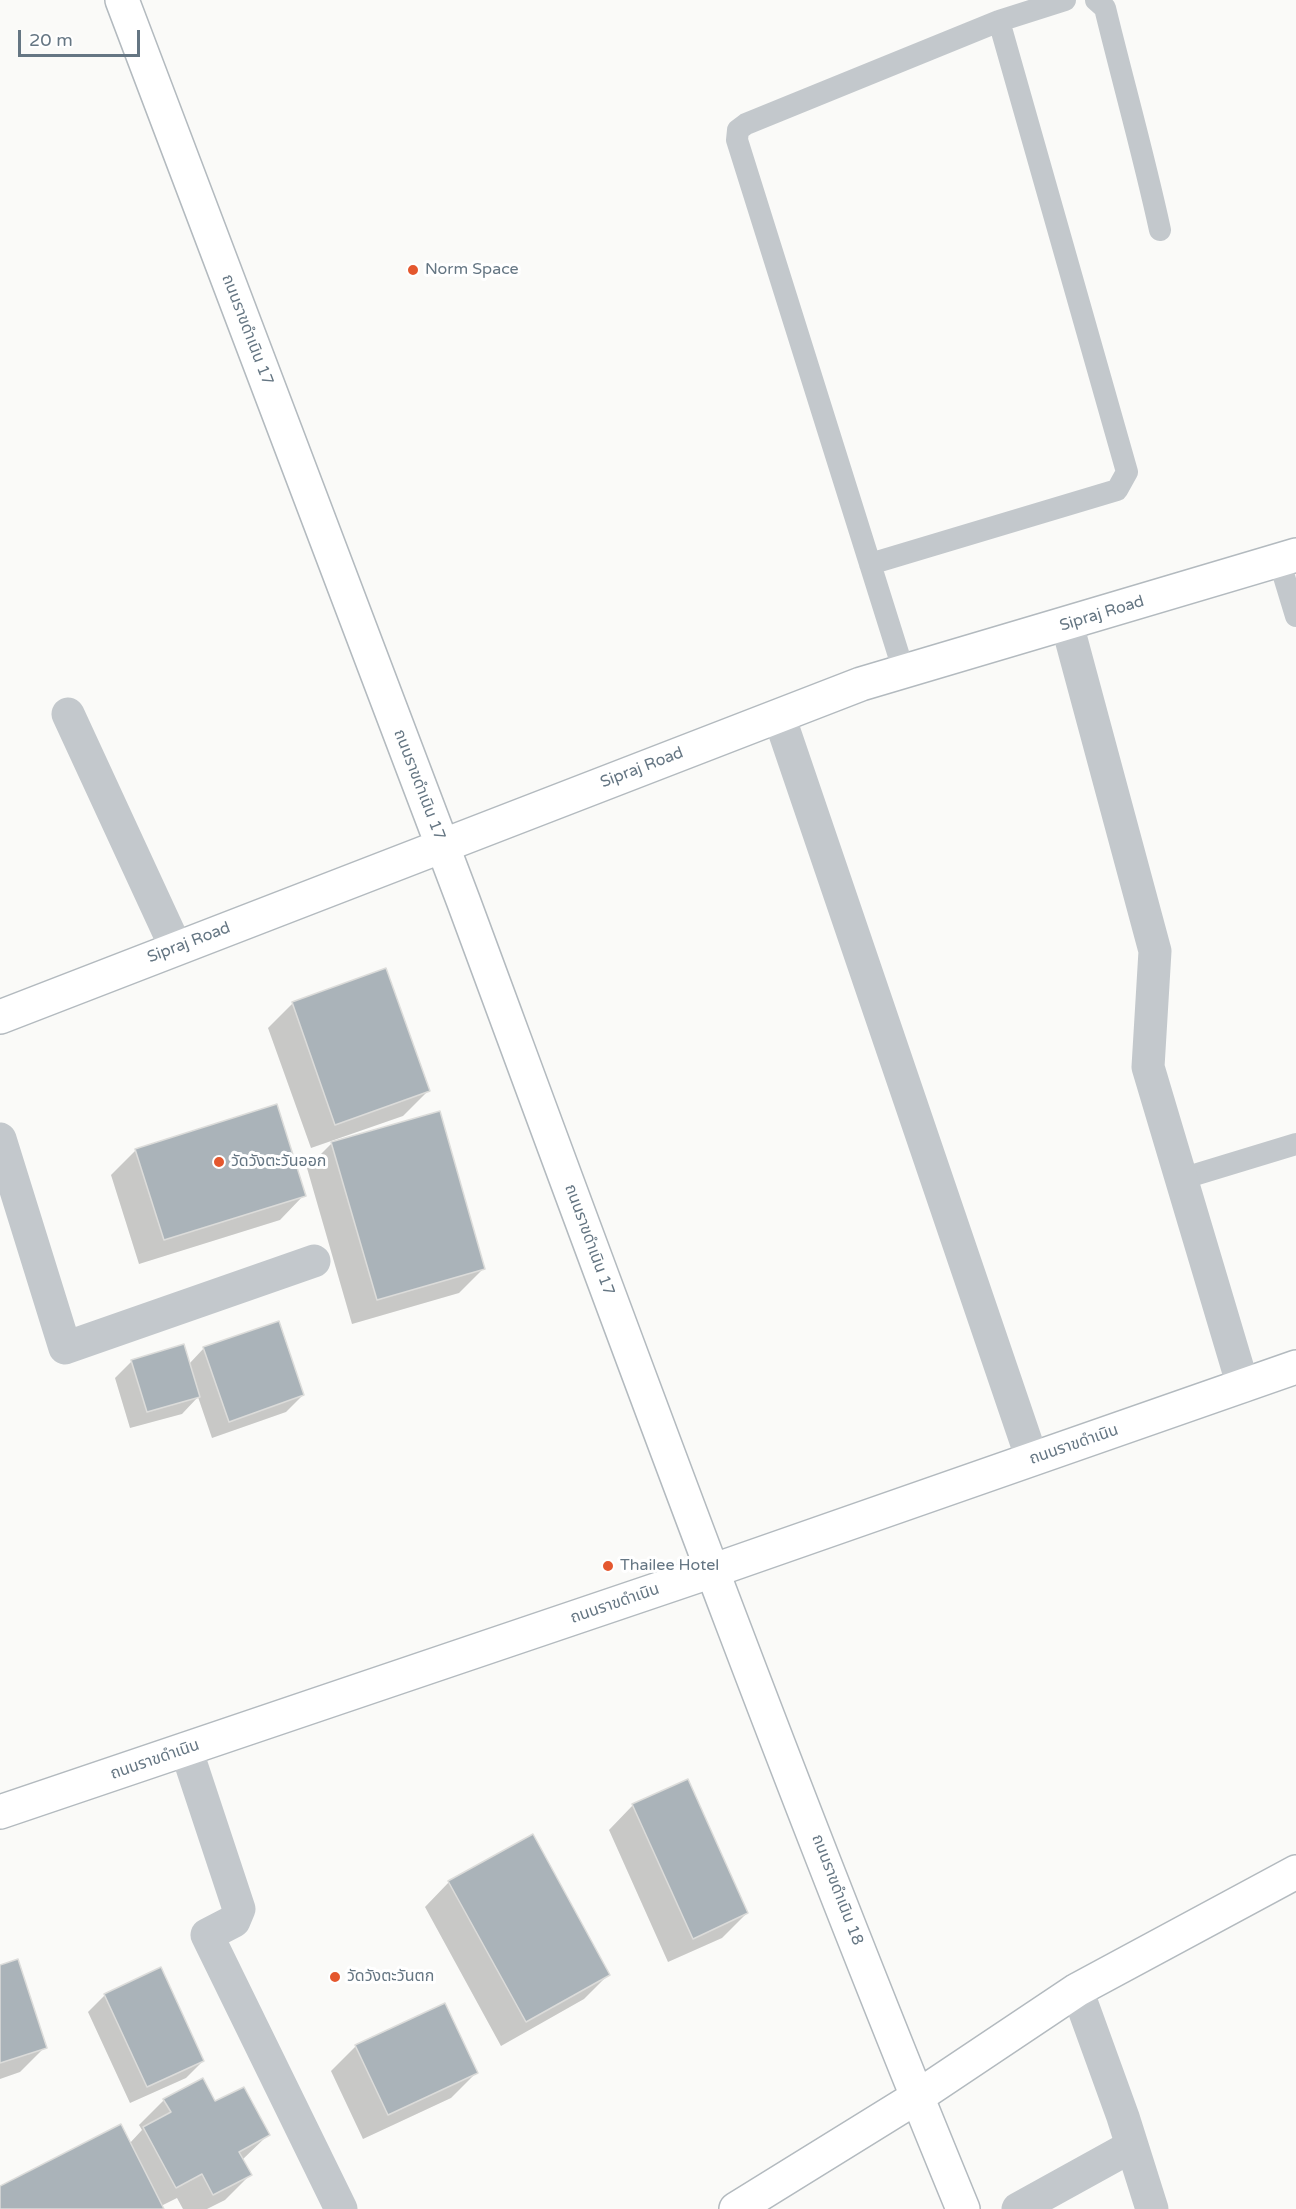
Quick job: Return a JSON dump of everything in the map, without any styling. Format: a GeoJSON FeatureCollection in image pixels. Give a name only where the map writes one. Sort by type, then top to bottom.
{"type":"FeatureCollection","features":[{"type":"Feature","properties":{"kind":"street","name":"ถนนราขดำเนิน 17"},"geometry":{"type":"LineString","coordinates":[[122,0],[442,845],[712,1571]]}},
{"type":"Feature","properties":{"kind":"street","name":"Sipraj Road"},"geometry":{"type":"LineString","coordinates":[[0,1017],[861,684],[1287,558]]}},
{"type":"Feature","properties":{"kind":"street"},"geometry":{"type":"LineString","coordinates":[[1067,624],[1155,951],[1148,1067],[1243,1386]]}},
{"type":"Feature","properties":{"kind":"street"},"geometry":{"type":"LineString","coordinates":[[68,714],[176,948]]}},
{"type":"Feature","properties":{"kind":"street"},"geometry":{"type":"LineString","coordinates":[[779,716],[1032,1459]]}},
{"type":"Feature","properties":{"kind":"street"},"geometry":{"type":"LineString","coordinates":[[0,1139],[65,1348],[314,1261]]}},
{"type":"Feature","properties":{"kind":"street","name":"ถนนราขดำเนิน"},"geometry":{"type":"LineString","coordinates":[[0,1812],[712,1571],[1296,1367]]}},
{"type":"Feature","properties":{"kind":"street","name":"ถนนราขดำเนิน 18"},"geometry":{"type":"LineString","coordinates":[[712,1571],[917,2097],[963,2209]]}},
{"type":"Feature","properties":{"kind":"street"},"geometry":{"type":"LineString","coordinates":[[186,1749],[239,1909],[234,1921],[207,1935],[341,2209]]}},
{"type":"Feature","properties":{"kind":"street"},"geometry":{"type":"LineString","coordinates":[[736,2209],[917,2097],[1077,1990],[1296,1872]]}},
{"type":"Feature","properties":{"kind":"street"},"geometry":{"type":"LineString","coordinates":[[1077,1990],[1152,2209]]}},
{"type":"Feature","properties":{"kind":"street"},"geometry":{"type":"LineString","coordinates":[[1018,2209],[1132,2146]]}},
{"type":"Feature","properties":{"kind":"lane"},"geometry":{"type":"LineString","coordinates":[[904,672],[737,140],[738,130],[746,124],[999,21],[1065,0]]}},
{"type":"Feature","properties":{"kind":"lane"},"geometry":{"type":"LineString","coordinates":[[1096,0],[1106,8],[1124,89],[1146,163],[1160,230]]}},
{"type":"Feature","properties":{"kind":"lane"},"geometry":{"type":"LineString","coordinates":[[870,564],[1117,490],[1127,472],[999,21]]}},
{"type":"Feature","properties":{"kind":"lane"},"geometry":{"type":"LineString","coordinates":[[1287,558],[1296,616]]}},
{"type":"Feature","properties":{"kind":"lane"},"geometry":{"type":"LineString","coordinates":[[1181,1179],[1296,1144]]}},
{"type":"Feature","properties":{"kind":"building"},"geometry":{"type":"Polygon","coordinates":[[[386,968],[430,1091],[335,1125],[292,1002],[386,968]]]}},
{"type":"Feature","properties":{"kind":"building"},"geometry":{"type":"Polygon","coordinates":[[[277,1104],[306,1196],[164,1240],[135,1149],[277,1104]]]}},
{"type":"Feature","properties":{"kind":"building"},"geometry":{"type":"Polygon","coordinates":[[[440,1111],[485,1269],[377,1300],[331,1142],[440,1111]]]}},
{"type":"Feature","properties":{"kind":"building"},"geometry":{"type":"Polygon","coordinates":[[[279,1321],[304,1395],[229,1422],[203,1347],[279,1321]]]}},
{"type":"Feature","properties":{"kind":"building"},"geometry":{"type":"Polygon","coordinates":[[[184,1344],[200,1397],[147,1412],[131,1360],[184,1344]]]}},
{"type":"Feature","properties":{"kind":"building"},"geometry":{"type":"Polygon","coordinates":[[[688,1779],[748,1913],[693,1939],[632,1804],[688,1779]]]}},
{"type":"Feature","properties":{"kind":"building"},"geometry":{"type":"Polygon","coordinates":[[[533,1834],[610,1975],[526,2022],[448,1881],[533,1834]]]}},
{"type":"Feature","properties":{"kind":"building"},"geometry":{"type":"Polygon","coordinates":[[[18,1959],[47,2048],[0,2063],[0,1965],[18,1959]]]}},
{"type":"Feature","properties":{"kind":"building"},"geometry":{"type":"Polygon","coordinates":[[[161,1967],[204,2061],[147,2087],[104,1994],[161,1967]]]}},
{"type":"Feature","properties":{"kind":"building"},"geometry":{"type":"Polygon","coordinates":[[[445,2003],[478,2073],[388,2115],[355,2045],[445,2003]]]}},
{"type":"Feature","properties":{"kind":"building"},"geometry":{"type":"Polygon","coordinates":[[[203,2078],[215,2101],[244,2087],[270,2135],[239,2152],[252,2175],[213,2195],[202,2174],[176,2188],[143,2127],[171,2112],[163,2099],[203,2078]]]}},
{"type":"Feature","properties":{"kind":"building"},"geometry":{"type":"Polygon","coordinates":[[[121,2124],[164,2209],[0,2209],[0,2186],[121,2124]]]}},
{"type":"Feature","properties":{"kind":"place","name":"Norm Space"},"geometry":{"type":"Point","coordinates":[413,270]}},
{"type":"Feature","properties":{"kind":"place","name":"วัดวังตะวันออก"},"geometry":{"type":"Point","coordinates":[219,1162]}},
{"type":"Feature","properties":{"kind":"place","name":"Thailee Hotel"},"geometry":{"type":"Point","coordinates":[608,1566]}},
{"type":"Feature","properties":{"kind":"place","name":"วัดวังตะวันตก"},"geometry":{"type":"Point","coordinates":[335,1977]}}]}
